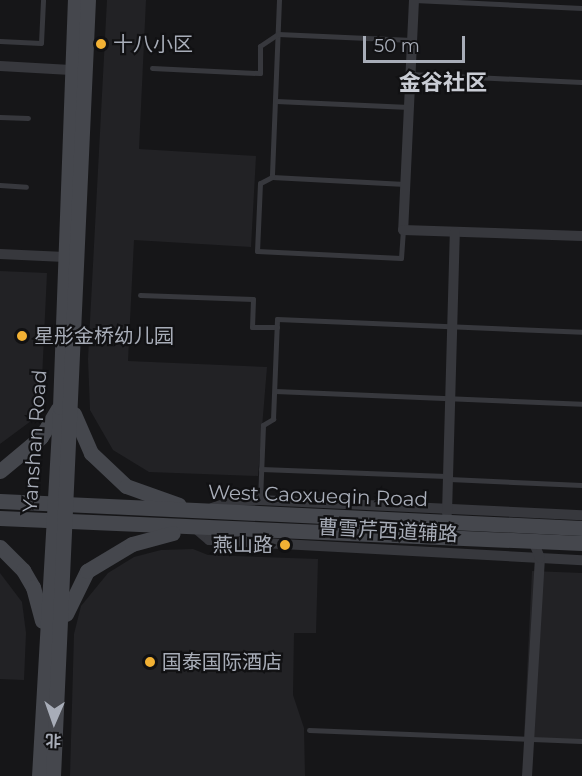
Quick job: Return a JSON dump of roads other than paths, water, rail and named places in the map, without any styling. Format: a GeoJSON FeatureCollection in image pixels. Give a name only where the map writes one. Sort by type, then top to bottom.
{"type":"FeatureCollection","features":[{"type":"Feature","properties":{"kind":"main road","name":"Yanshan Road"},"geometry":{"type":"LineString","coordinates":[[65,405],[65,257],[75,0]]}},
{"type":"Feature","properties":{"kind":"main road","name":"Yanshan Road"},"geometry":{"type":"LineString","coordinates":[[39,776],[47,640],[58,522],[88,0]]}},
{"type":"Feature","properties":{"kind":"main road"},"geometry":{"type":"LineString","coordinates":[[0,471],[41,437],[65,405],[91,453],[126,486],[202,512]]}},
{"type":"Feature","properties":{"kind":"main road","name":"West Caoxueqin Road"},"geometry":{"type":"LineString","coordinates":[[0,501],[202,512],[448,515],[582,528]]}},
{"type":"Feature","properties":{"kind":"main road","name":"West Caoxueqin Road"},"geometry":{"type":"LineString","coordinates":[[0,518],[196,529],[582,543]]}},
{"type":"Feature","properties":{"kind":"main road","name":"Yanshan Road"},"geometry":{"type":"LineString","coordinates":[[53,776],[60,631],[58,522]]}},
{"type":"Feature","properties":{"kind":"main road"},"geometry":{"type":"LineString","coordinates":[[60,631],[74,592],[87,571],[132,544],[196,529]]}},
{"type":"Feature","properties":{"kind":"main road"},"geometry":{"type":"LineString","coordinates":[[0,547],[23,570],[33,587],[47,640]]}},
{"type":"Feature","properties":{"kind":"street"},"geometry":{"type":"LineString","coordinates":[[414,0],[403,230],[582,236]]}},
{"type":"Feature","properties":{"kind":"street"},"geometry":{"type":"LineString","coordinates":[[0,66],[71,70]]}},
{"type":"Feature","properties":{"kind":"street"},"geometry":{"type":"LineString","coordinates":[[448,515],[446,477],[455,232]]}},
{"type":"Feature","properties":{"kind":"street"},"geometry":{"type":"LineString","coordinates":[[0,254],[65,257]]}},
{"type":"Feature","properties":{"kind":"street","name":"曹雪芹西道辅路"},"geometry":{"type":"LineString","coordinates":[[202,512],[232,501],[260,500],[448,515],[582,515]]}},
{"type":"Feature","properties":{"kind":"street","name":"曹雪芹西道辅路"},"geometry":{"type":"LineString","coordinates":[[196,529],[210,540],[582,560]]}},
{"type":"Feature","properties":{"kind":"street"},"geometry":{"type":"LineString","coordinates":[[527,776],[540,558],[533,541]]}},
{"type":"Feature","properties":{"kind":"lane"},"geometry":{"type":"LineString","coordinates":[[0,41],[41,43],[43,0]]}},
{"type":"Feature","properties":{"kind":"lane"},"geometry":{"type":"LineString","coordinates":[[272,177],[279,0]]}},
{"type":"Feature","properties":{"kind":"lane"},"geometry":{"type":"LineString","coordinates":[[414,0],[582,8]]}},
{"type":"Feature","properties":{"kind":"lane"},"geometry":{"type":"LineString","coordinates":[[152,68],[260,73],[260,46],[278,34],[412,40]]}},
{"type":"Feature","properties":{"kind":"lane"},"geometry":{"type":"LineString","coordinates":[[410,74],[582,82]]}},
{"type":"Feature","properties":{"kind":"lane"},"geometry":{"type":"LineString","coordinates":[[276,101],[409,107]]}},
{"type":"Feature","properties":{"kind":"lane"},"geometry":{"type":"LineString","coordinates":[[0,117],[28,118]]}},
{"type":"Feature","properties":{"kind":"lane"},"geometry":{"type":"LineString","coordinates":[[403,230],[401,258],[257,251],[260,183],[272,177],[405,184]]}},
{"type":"Feature","properties":{"kind":"lane"},"geometry":{"type":"LineString","coordinates":[[0,185],[26,187]]}},
{"type":"Feature","properties":{"kind":"lane"},"geometry":{"type":"LineString","coordinates":[[140,296],[253,299],[252,327],[277,327]]}},
{"type":"Feature","properties":{"kind":"lane"},"geometry":{"type":"LineString","coordinates":[[260,500],[263,425],[273,418],[277,319],[582,332]]}},
{"type":"Feature","properties":{"kind":"lane"},"geometry":{"type":"LineString","coordinates":[[275,391],[582,404]]}},
{"type":"Feature","properties":{"kind":"lane"},"geometry":{"type":"LineString","coordinates":[[261,469],[582,485]]}},
{"type":"Feature","properties":{"kind":"lane"},"geometry":{"type":"LineString","coordinates":[[309,730],[582,741]]}},
{"type":"Feature","properties":{"kind":"place","name":"十八小区"},"geometry":{"type":"Point","coordinates":[101,44]}},
{"type":"Feature","properties":{"kind":"place","name":"星彤金桥幼儿园"},"geometry":{"type":"Point","coordinates":[22,336]}},
{"type":"Feature","properties":{"kind":"place","name":"燕山路"},"geometry":{"type":"Point","coordinates":[285,545]}},
{"type":"Feature","properties":{"kind":"place","name":"国泰国际酒店"},"geometry":{"type":"Point","coordinates":[150,662]}},
{"type":"Feature","properties":{"kind":"district","name":"金谷社区"},"geometry":{"type":"Point","coordinates":[443,83]}}]}
